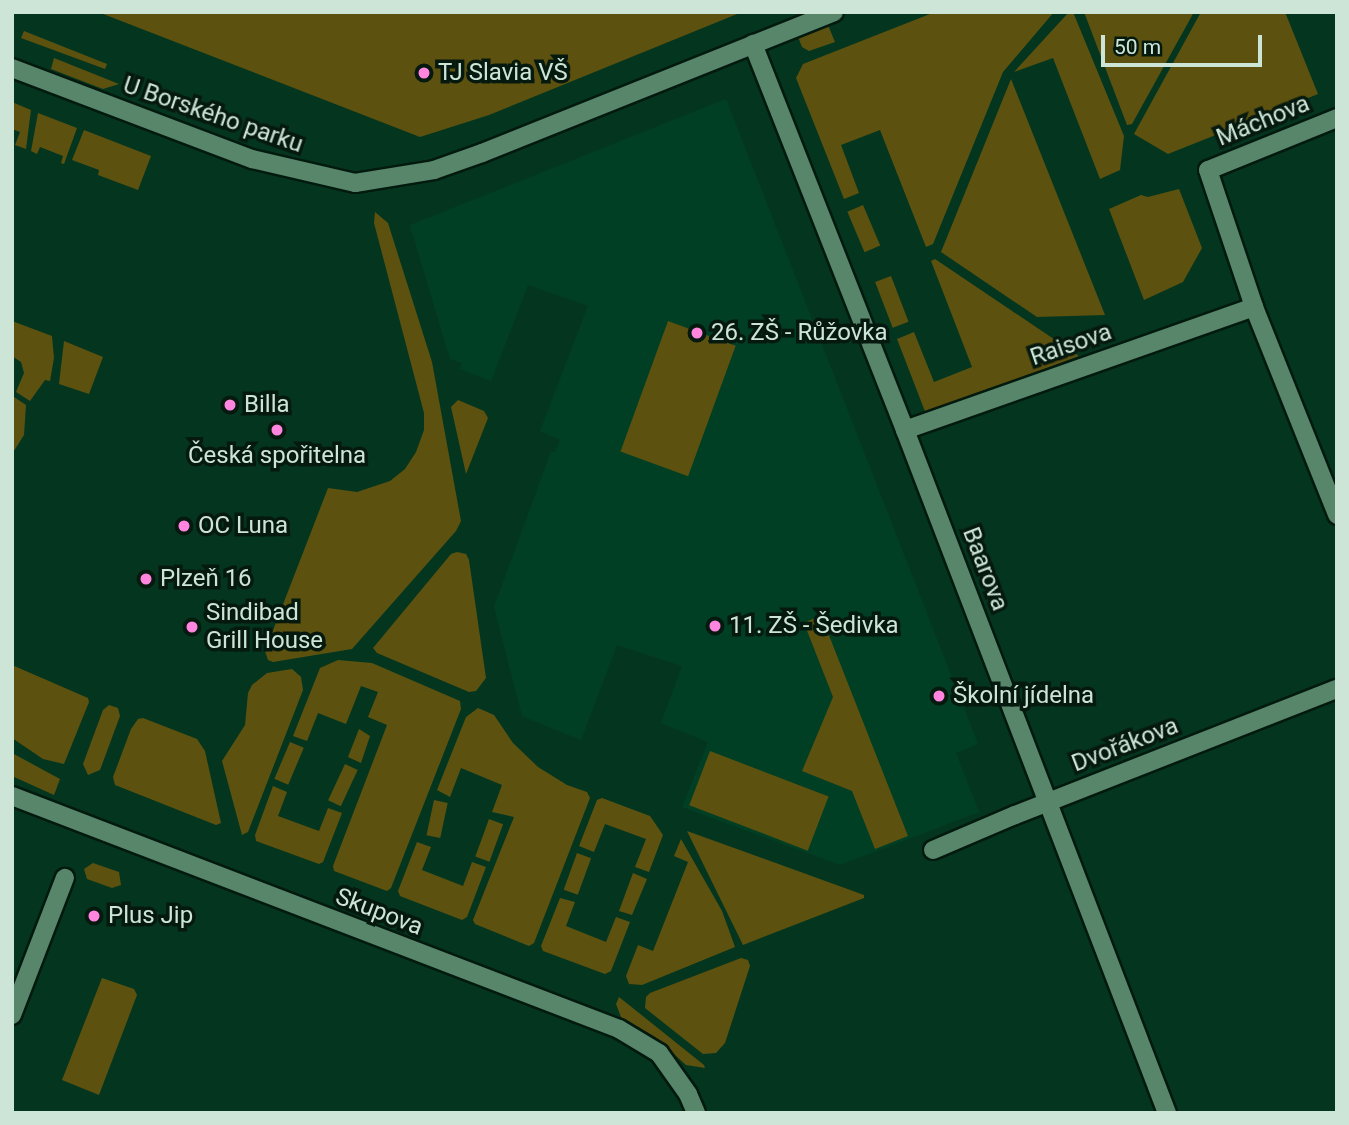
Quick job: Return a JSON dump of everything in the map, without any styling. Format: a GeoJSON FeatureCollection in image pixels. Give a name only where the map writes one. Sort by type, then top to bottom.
{"type":"FeatureCollection","features":[{"type":"Feature","properties":{"kind":"street","name":"U Borského parku"},"geometry":{"type":"LineString","coordinates":[[12,68],[252,159],[355,183],[422,173],[470,158],[834,12]]}},
{"type":"Feature","properties":{"kind":"street","name":"Baarova"},"geometry":{"type":"LineString","coordinates":[[753,44],[905,429],[1167,1113]]}},
{"type":"Feature","properties":{"kind":"street","name":"Máchova"},"geometry":{"type":"LineString","coordinates":[[1254,307],[1208,170],[1337,117]]}},
{"type":"Feature","properties":{"kind":"street","name":"Raisova"},"geometry":{"type":"LineString","coordinates":[[905,429],[1254,307]]}},
{"type":"Feature","properties":{"kind":"street"},"geometry":{"type":"LineString","coordinates":[[1254,307],[1337,515]]}},
{"type":"Feature","properties":{"kind":"street","name":"Dvořákova"},"geometry":{"type":"LineString","coordinates":[[933,850],[1047,802],[1337,689]]}},
{"type":"Feature","properties":{"kind":"street","name":"Skupova"},"geometry":{"type":"LineString","coordinates":[[12,796],[619,1029],[659,1053],[688,1094],[696,1113]]}},
{"type":"Feature","properties":{"kind":"street"},"geometry":{"type":"LineString","coordinates":[[12,1015],[65,878]]}},
{"type":"Feature","properties":{"kind":"shaded area","name":"TJ Slavia VŠ"},"geometry":{"type":"Polygon","coordinates":[[[98,12],[742,12],[489,115],[420,137],[98,12]]]}},
{"type":"Feature","properties":{"kind":"shaded area"},"geometry":{"type":"Polygon","coordinates":[[[935,12],[1054,12],[1003,72],[933,244],[926,247],[880,130],[841,145],[859,193],[844,199],[796,78],[803,64],[935,12]]]}},
{"type":"Feature","properties":{"kind":"shaded area"},"geometry":{"type":"Polygon","coordinates":[[[1069,12],[1073,12],[1124,136],[1120,170],[1100,179],[1053,58],[1014,72],[1069,12]]]}},
{"type":"Feature","properties":{"kind":"shaded area"},"geometry":{"type":"Polygon","coordinates":[[[1084,12],[1194,12],[1132,124],[1127,125],[1084,12]]]}},
{"type":"Feature","properties":{"kind":"shaded area"},"geometry":{"type":"Polygon","coordinates":[[[1201,12],[1285,12],[1318,94],[1168,154],[1134,134],[1201,12]]]}},
{"type":"Feature","properties":{"kind":"shaded area"},"geometry":{"type":"Polygon","coordinates":[[[828,25],[835,42],[809,51],[802,47],[798,37],[828,25]]]}},
{"type":"Feature","properties":{"kind":"shaded area"},"geometry":{"type":"Polygon","coordinates":[[[24,31],[107,64],[105,69],[21,38],[24,31]]]}},
{"type":"Feature","properties":{"kind":"shaded area"},"geometry":{"type":"Polygon","coordinates":[[[54,58],[119,84],[103,89],[51,69],[54,58]]]}},
{"type":"Feature","properties":{"kind":"shaded area"},"geometry":{"type":"Polygon","coordinates":[[[1011,79],[1105,315],[1037,317],[941,252],[1011,79]]]}},
{"type":"Feature","properties":{"kind":"shaded area"},"geometry":{"type":"Polygon","coordinates":[[[726,99],[978,744],[956,753],[979,812],[840,865],[682,807],[708,742],[661,723],[682,666],[617,645],[581,740],[522,716],[494,607],[551,452],[555,452],[560,440],[540,431],[588,306],[528,285],[491,381],[460,369],[462,363],[450,359],[410,225],[726,99]]]}},
{"type":"Feature","properties":{"kind":"shaded area"},"geometry":{"type":"Polygon","coordinates":[[[12,102],[31,110],[26,149],[15,145],[20,132],[12,129],[12,102]]]}},
{"type":"Feature","properties":{"kind":"shaded area"},"geometry":{"type":"Polygon","coordinates":[[[38,113],[77,128],[64,164],[61,163],[63,156],[40,147],[37,154],[31,151],[38,113]]]}},
{"type":"Feature","properties":{"kind":"shaded area"},"geometry":{"type":"Polygon","coordinates":[[[84,130],[151,156],[138,190],[98,175],[99,170],[72,160],[84,130]]]}},
{"type":"Feature","properties":{"kind":"shaded area"},"geometry":{"type":"Polygon","coordinates":[[[1179,189],[1202,248],[1183,282],[1144,300],[1109,209],[1141,195],[1148,197],[1179,189]]]}},
{"type":"Feature","properties":{"kind":"shaded area"},"geometry":{"type":"Polygon","coordinates":[[[863,205],[880,246],[865,252],[847,212],[863,205]]]}},
{"type":"Feature","properties":{"kind":"shaded area"},"geometry":{"type":"Polygon","coordinates":[[[375,212],[388,223],[432,362],[461,521],[456,531],[352,649],[273,662],[268,660],[265,651],[328,488],[357,492],[390,481],[405,469],[416,452],[424,430],[424,413],[374,223],[375,212]]]}},
{"type":"Feature","properties":{"kind":"shaded area"},"geometry":{"type":"Polygon","coordinates":[[[935,259],[1079,356],[926,414],[897,339],[914,332],[934,382],[972,367],[931,261],[935,259]]]}},
{"type":"Feature","properties":{"kind":"shaded area"},"geometry":{"type":"Polygon","coordinates":[[[891,276],[909,322],[893,328],[875,282],[891,276]]]}},
{"type":"Feature","properties":{"kind":"shaded area"},"geometry":{"type":"Polygon","coordinates":[[[12,321],[52,336],[54,358],[50,381],[45,380],[30,401],[16,392],[24,373],[21,362],[12,356],[12,321]]]}},
{"type":"Feature","properties":{"kind":"shaded area"},"geometry":{"type":"Polygon","coordinates":[[[668,321],[736,346],[688,476],[620,452],[668,321]]]}},
{"type":"Feature","properties":{"kind":"shaded area"},"geometry":{"type":"Polygon","coordinates":[[[64,341],[103,357],[89,394],[59,384],[64,341]]]}},
{"type":"Feature","properties":{"kind":"shaded area"},"geometry":{"type":"Polygon","coordinates":[[[14,397],[26,405],[24,435],[12,454],[14,397]]]}},
{"type":"Feature","properties":{"kind":"shaded area"},"geometry":{"type":"Polygon","coordinates":[[[458,400],[484,411],[488,418],[466,474],[451,407],[458,400]]]}},
{"type":"Feature","properties":{"kind":"shaded area"},"geometry":{"type":"Polygon","coordinates":[[[451,554],[466,554],[469,560],[486,678],[476,691],[469,692],[377,653],[373,648],[451,554]]]}},
{"type":"Feature","properties":{"kind":"shaded area"},"geometry":{"type":"Polygon","coordinates":[[[821,615],[908,836],[875,849],[852,791],[802,771],[833,697],[804,623],[821,615]]]}},
{"type":"Feature","properties":{"kind":"shaded area"},"geometry":{"type":"Polygon","coordinates":[[[338,660],[372,663],[460,701],[461,709],[391,888],[387,891],[334,871],[333,866],[387,725],[368,717],[378,692],[361,686],[346,724],[318,713],[307,741],[293,736],[320,668],[338,660]]]}},
{"type":"Feature","properties":{"kind":"shaded area"},"geometry":{"type":"Polygon","coordinates":[[[12,665],[88,698],[89,702],[64,764],[43,759],[12,738],[12,665]]]}},
{"type":"Feature","properties":{"kind":"shaded area"},"geometry":{"type":"Polygon","coordinates":[[[292,669],[301,677],[303,690],[248,832],[242,835],[222,761],[245,725],[248,693],[252,685],[267,673],[292,669]]]}},
{"type":"Feature","properties":{"kind":"shaded area"},"geometry":{"type":"Polygon","coordinates":[[[109,705],[118,708],[120,716],[100,770],[88,775],[83,764],[103,710],[109,705]]]}},
{"type":"Feature","properties":{"kind":"shaded area"},"geometry":{"type":"Polygon","coordinates":[[[478,708],[494,715],[513,743],[538,767],[567,785],[587,792],[590,798],[534,943],[529,946],[475,924],[473,920],[514,817],[492,812],[502,785],[461,768],[450,797],[437,790],[466,717],[478,708]]]}},
{"type":"Feature","properties":{"kind":"shaded area"},"geometry":{"type":"Polygon","coordinates":[[[143,718],[197,739],[205,751],[221,823],[216,825],[115,785],[113,777],[131,729],[138,719],[143,718]]]}},
{"type":"Feature","properties":{"kind":"shaded area"},"geometry":{"type":"Polygon","coordinates":[[[359,729],[370,736],[361,763],[348,757],[359,729]]]}},
{"type":"Feature","properties":{"kind":"shaded area"},"geometry":{"type":"Polygon","coordinates":[[[290,742],[304,748],[288,785],[274,779],[290,742]]]}},
{"type":"Feature","properties":{"kind":"shaded area"},"geometry":{"type":"Polygon","coordinates":[[[710,751],[829,797],[808,851],[689,805],[710,751]]]}},
{"type":"Feature","properties":{"kind":"shaded area"},"geometry":{"type":"Polygon","coordinates":[[[12,753],[60,779],[54,795],[12,776],[12,753]]]}},
{"type":"Feature","properties":{"kind":"shaded area"},"geometry":{"type":"Polygon","coordinates":[[[345,764],[358,770],[341,806],[328,800],[345,764]]]}},
{"type":"Feature","properties":{"kind":"shaded area"},"geometry":{"type":"Polygon","coordinates":[[[273,786],[287,792],[278,816],[319,831],[328,808],[342,813],[323,862],[319,864],[256,841],[255,835],[273,786]]]}},
{"type":"Feature","properties":{"kind":"shaded area"},"geometry":{"type":"Polygon","coordinates":[[[602,798],[650,816],[663,835],[649,872],[635,867],[646,839],[605,824],[594,852],[579,846],[597,800],[602,798]]]}},
{"type":"Feature","properties":{"kind":"shaded area"},"geometry":{"type":"Polygon","coordinates":[[[434,800],[448,803],[440,838],[427,835],[434,800]]]}},
{"type":"Feature","properties":{"kind":"shaded area"},"geometry":{"type":"Polygon","coordinates":[[[489,819],[503,824],[489,862],[475,857],[489,819]]]}},
{"type":"Feature","properties":{"kind":"shaded area"},"geometry":{"type":"Polygon","coordinates":[[[687,831],[864,895],[864,898],[743,945],[687,831]]]}},
{"type":"Feature","properties":{"kind":"shaded area"},"geometry":{"type":"Polygon","coordinates":[[[681,839],[722,911],[735,947],[642,985],[629,984],[626,976],[638,945],[653,951],[688,862],[674,856],[681,839]]]}},
{"type":"Feature","properties":{"kind":"shaded area"},"geometry":{"type":"Polygon","coordinates":[[[417,842],[431,847],[422,870],[463,886],[472,862],[486,867],[467,917],[462,920],[400,896],[398,891],[417,842]]]}},
{"type":"Feature","properties":{"kind":"shaded area"},"geometry":{"type":"Polygon","coordinates":[[[577,853],[591,858],[578,895],[564,890],[577,853]]]}},
{"type":"Feature","properties":{"kind":"shaded area"},"geometry":{"type":"Polygon","coordinates":[[[93,863],[119,872],[121,885],[112,888],[87,879],[84,869],[93,863]]]}},
{"type":"Feature","properties":{"kind":"shaded area"},"geometry":{"type":"Polygon","coordinates":[[[633,873],[647,879],[632,915],[619,911],[633,873]]]}},
{"type":"Feature","properties":{"kind":"shaded area"},"geometry":{"type":"Polygon","coordinates":[[[560,898],[575,902],[566,926],[606,942],[616,917],[630,922],[611,971],[605,974],[543,951],[541,946],[560,898]]]}},
{"type":"Feature","properties":{"kind":"shaded area"},"geometry":{"type":"Polygon","coordinates":[[[741,958],[748,960],[750,966],[725,1043],[716,1053],[703,1054],[645,1008],[646,997],[650,993],[741,958]]]}},
{"type":"Feature","properties":{"kind":"shaded area"},"geometry":{"type":"Polygon","coordinates":[[[102,978],[134,989],[137,995],[99,1095],[62,1080],[102,978]]]}},
{"type":"Feature","properties":{"kind":"shaded area"},"geometry":{"type":"Polygon","coordinates":[[[619,997],[705,1068],[686,1065],[655,1037],[621,1017],[616,1004],[619,997]]]}},
{"type":"Feature","properties":{"kind":"place","name":"TJ Slavia VŠ"},"geometry":{"type":"Point","coordinates":[424,73]}},
{"type":"Feature","properties":{"kind":"place","name":"26. ZŠ - Růžovka"},"geometry":{"type":"Point","coordinates":[697,333]}},
{"type":"Feature","properties":{"kind":"place","name":"Billa"},"geometry":{"type":"Point","coordinates":[230,405]}},
{"type":"Feature","properties":{"kind":"place","name":"Česká spořitelna"},"geometry":{"type":"Point","coordinates":[277,430]}},
{"type":"Feature","properties":{"kind":"place","name":"OC Luna"},"geometry":{"type":"Point","coordinates":[184,526]}},
{"type":"Feature","properties":{"kind":"place","name":"Plzeň 16"},"geometry":{"type":"Point","coordinates":[146,579]}},
{"type":"Feature","properties":{"kind":"place","name":"11. ZŠ - Šedivka"},"geometry":{"type":"Point","coordinates":[715,626]}},
{"type":"Feature","properties":{"kind":"place","name":"Sindibad Grill House"},"geometry":{"type":"Point","coordinates":[192,627]}},
{"type":"Feature","properties":{"kind":"place","name":"Školní jídelna"},"geometry":{"type":"Point","coordinates":[939,696]}},
{"type":"Feature","properties":{"kind":"place","name":"Plus Jip"},"geometry":{"type":"Point","coordinates":[94,916]}}]}
